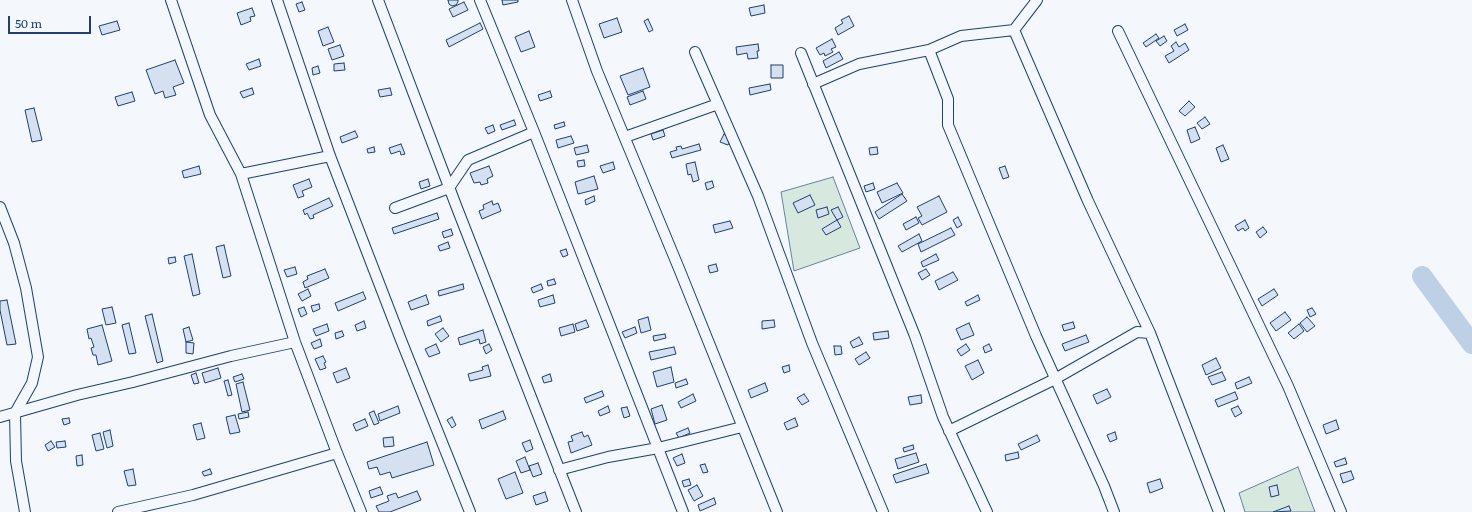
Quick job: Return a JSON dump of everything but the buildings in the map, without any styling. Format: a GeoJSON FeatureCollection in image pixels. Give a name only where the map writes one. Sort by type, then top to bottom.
{"type":"FeatureCollection","features":[{"type":"Feature","properties":{"kind":"street"},"geometry":{"type":"LineString","coordinates":[[171,0],[210,115],[241,174],[295,342],[337,454],[361,512]]}},
{"type":"Feature","properties":{"kind":"street"},"geometry":{"type":"LineString","coordinates":[[277,0],[330,156],[401,340],[470,512]]}},
{"type":"Feature","properties":{"kind":"street"},"geometry":{"type":"LineString","coordinates":[[378,0],[449,188],[576,512]]}},
{"type":"Feature","properties":{"kind":"street"},"geometry":{"type":"LineString","coordinates":[[480,0],[534,132],[683,512]]}},
{"type":"Feature","properties":{"kind":"street"},"geometry":{"type":"LineString","coordinates":[[572,0],[597,71],[777,512]]}},
{"type":"Feature","properties":{"kind":"street"},"geometry":{"type":"LineString","coordinates":[[813,84],[859,64],[929,50],[961,36],[1014,30],[1037,0]]}},
{"type":"Feature","properties":{"kind":"street"},"geometry":{"type":"LineString","coordinates":[[1014,30],[1085,194],[1150,334],[1219,512]]}},
{"type":"Feature","properties":{"kind":"street"},"geometry":{"type":"LineString","coordinates":[[1118,31],[1288,386],[1341,512]]}},
{"type":"Feature","properties":{"kind":"street"},"geometry":{"type":"LineString","coordinates":[[929,50],[948,99],[948,125],[1055,379],[1104,486],[1114,512]]}},
{"type":"Feature","properties":{"kind":"street"},"geometry":{"type":"LineString","coordinates":[[695,52],[758,196],[812,343],[883,512]]}},
{"type":"Feature","properties":{"kind":"street"},"geometry":{"type":"LineString","coordinates":[[801,52],[915,336],[943,417],[987,512]]}},
{"type":"Feature","properties":{"kind":"street"},"geometry":{"type":"LineString","coordinates":[[625,137],[718,104]]}},
{"type":"Feature","properties":{"kind":"street"},"geometry":{"type":"LineString","coordinates":[[395,208],[449,188],[468,160],[534,132]]}},
{"type":"Feature","properties":{"kind":"street"},"geometry":{"type":"LineString","coordinates":[[241,174],[330,156]]}},
{"type":"Feature","properties":{"kind":"street"},"geometry":{"type":"LineString","coordinates":[[0,207],[14,243],[26,288],[38,357],[32,383],[15,413],[16,461],[26,512]]}},
{"type":"Feature","properties":{"kind":"street"},"geometry":{"type":"LineString","coordinates":[[949,431],[1055,379],[1137,332],[1150,334]]}},
{"type":"Feature","properties":{"kind":"street"},"geometry":{"type":"LineString","coordinates":[[0,417],[77,395],[231,356],[295,342]]}},
{"type":"Feature","properties":{"kind":"street"},"geometry":{"type":"LineString","coordinates":[[559,470],[608,457],[658,448],[742,427]]}},
{"type":"Feature","properties":{"kind":"street"},"geometry":{"type":"LineString","coordinates":[[118,512],[193,495],[337,454]]}},
{"type":"Feature","properties":{"kind":"shaded area"},"geometry":{"type":"Polygon","coordinates":[[[833,177],[860,248],[794,271],[781,192],[833,177]]]}},
{"type":"Feature","properties":{"kind":"shaded area"},"geometry":{"type":"Polygon","coordinates":[[[1298,467],[1315,512],[1245,512],[1239,493],[1298,467]]]}},
{"type":"Feature","properties":{"kind":"waterway"},"geometry":{"type":"LineString","coordinates":[[1422,276],[1472,344]]}}]}
